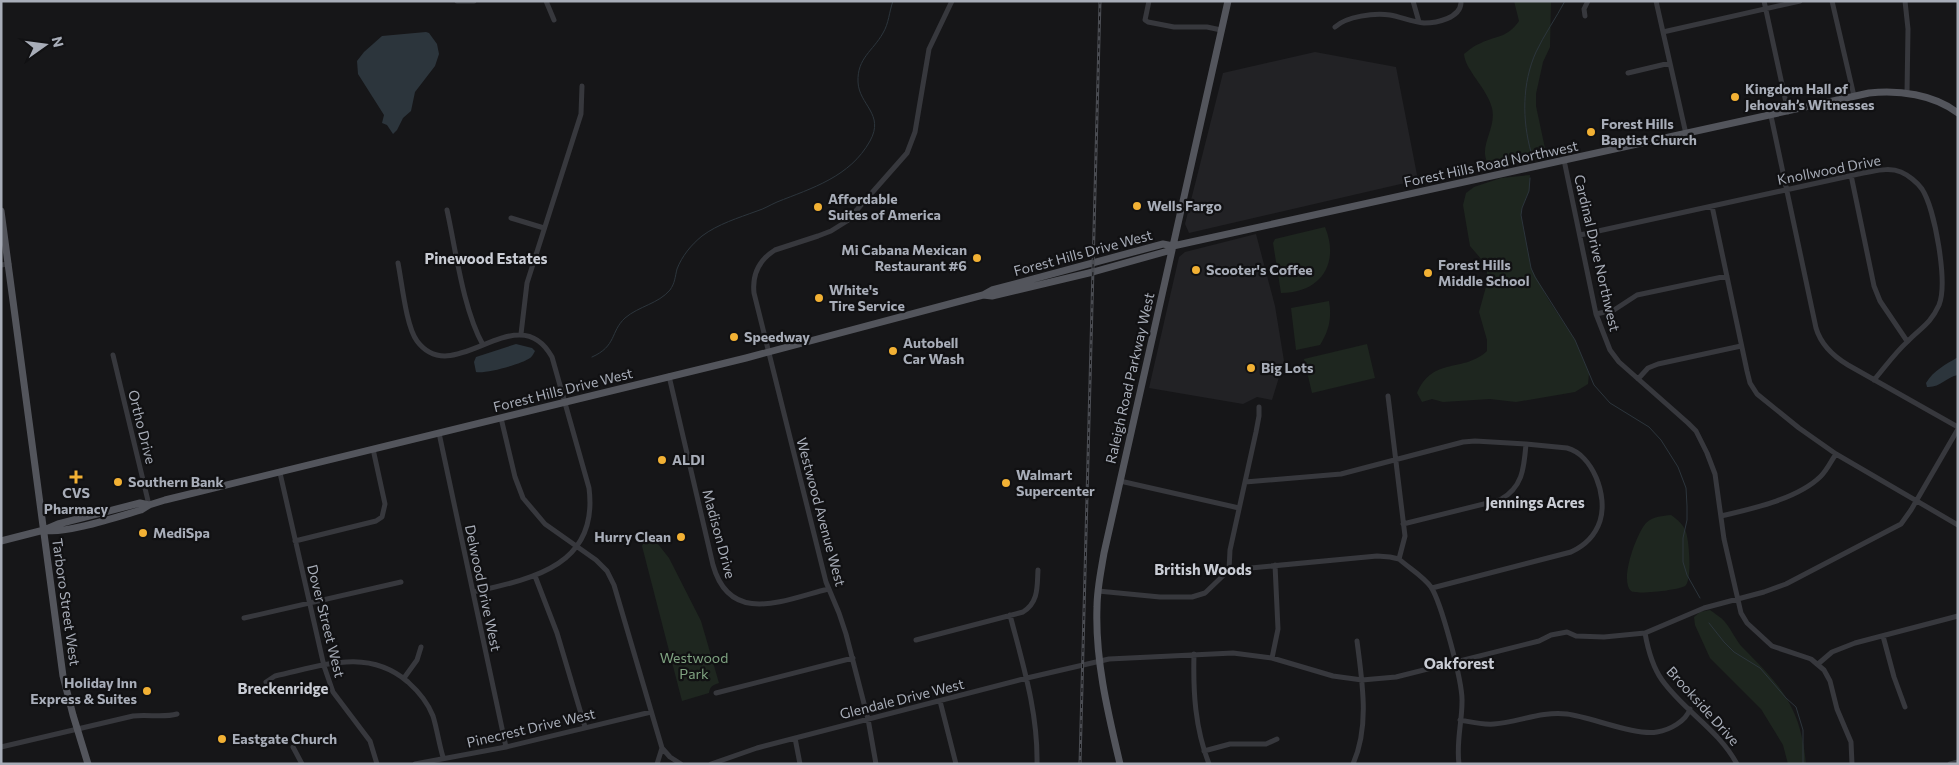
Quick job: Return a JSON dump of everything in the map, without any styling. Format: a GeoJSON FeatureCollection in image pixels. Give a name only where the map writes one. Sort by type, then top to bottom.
{"type":"FeatureCollection","features":[{"type":"Feature","properties":{"kind":"main road","name":"Raleigh Road Parkway West"},"geometry":{"type":"LineString","coordinates":[[1120,764],[1105,696],[1100,660],[1097,622],[1098,591],[1104,553],[1228,1]]}},
{"type":"Feature","properties":{"kind":"main road","name":"Forest Hills Road Northwest"},"geometry":{"type":"LineString","coordinates":[[1173,246],[1771,116],[1854,96],[1880,92],[1907,93],[1930,99],[1957,110]]}},
{"type":"Feature","properties":{"kind":"main road","name":"Tarboro Street West"},"geometry":{"type":"LineString","coordinates":[[1,211],[5,264],[44,530],[63,676],[88,764]]}},
{"type":"Feature","properties":{"kind":"main road","name":"Forest Hills Drive West"},"geometry":{"type":"LineString","coordinates":[[1,542],[44,530],[52,532],[74,527],[141,510],[149,505],[769,352],[982,295],[992,290],[1111,257],[1163,244],[1173,246]]}},
{"type":"Feature","properties":{"kind":"street"},"geometry":{"type":"LineString","coordinates":[[457,1],[474,1]]}},
{"type":"Feature","properties":{"kind":"street"},"geometry":{"type":"LineString","coordinates":[[546,1],[554,20]]}},
{"type":"Feature","properties":{"kind":"street","name":"Westwood Avenue West"},"geometry":{"type":"LineString","coordinates":[[876,764],[868,719],[853,658],[841,616],[828,589],[769,352],[754,288],[754,277],[759,264],[767,255],[775,250],[831,231],[847,221],[902,160],[913,140],[930,49],[952,1]]}},
{"type":"Feature","properties":{"kind":"street"},"geometry":{"type":"LineString","coordinates":[[1149,1],[1145,20],[1148,22],[1174,27],[1208,27],[1221,30]]}},
{"type":"Feature","properties":{"kind":"street"},"geometry":{"type":"LineString","coordinates":[[1414,1],[1419,22]]}},
{"type":"Feature","properties":{"kind":"street"},"geometry":{"type":"LineString","coordinates":[[1585,16],[1584,9],[1588,1]]}},
{"type":"Feature","properties":{"kind":"street"},"geometry":{"type":"LineString","coordinates":[[1656,1],[1686,134]]}},
{"type":"Feature","properties":{"kind":"street"},"geometry":{"type":"LineString","coordinates":[[1764,1],[1788,112]]}},
{"type":"Feature","properties":{"kind":"street"},"geometry":{"type":"LineString","coordinates":[[1663,32],[1800,1]]}},
{"type":"Feature","properties":{"kind":"street"},"geometry":{"type":"LineString","coordinates":[[1832,1],[1854,96]]}},
{"type":"Feature","properties":{"kind":"street"},"geometry":{"type":"LineString","coordinates":[[1905,1],[1908,28],[1907,93]]}},
{"type":"Feature","properties":{"kind":"street"},"geometry":{"type":"LineString","coordinates":[[1335,27],[1342,21],[1375,15],[1391,15],[1428,23],[1454,16],[1460,10],[1461,3]]}},
{"type":"Feature","properties":{"kind":"street"},"geometry":{"type":"LineString","coordinates":[[1628,73],[1670,63]]}},
{"type":"Feature","properties":{"kind":"street"},"geometry":{"type":"LineString","coordinates":[[521,334],[527,283],[581,114],[582,86]]}},
{"type":"Feature","properties":{"kind":"street"},"geometry":{"type":"LineString","coordinates":[[1771,116],[1818,333],[1827,348],[1838,358],[1958,428]]}},
{"type":"Feature","properties":{"kind":"street","name":"Cardinal Drive Northwest"},"geometry":{"type":"LineString","coordinates":[[1564,160],[1596,314],[1610,350],[1638,380],[1696,431],[1702,442],[1715,474],[1724,539],[1744,618],[1765,641],[1779,650],[1818,664]]}},
{"type":"Feature","properties":{"kind":"street","name":"Knollwood Drive"},"geometry":{"type":"LineString","coordinates":[[1580,235],[1851,175],[1882,170],[1902,173],[1922,189],[1930,210],[1941,263],[1942,292],[1938,306],[1929,322],[1907,341],[1874,380]]}},
{"type":"Feature","properties":{"kind":"street"},"geometry":{"type":"LineString","coordinates":[[1851,175],[1874,286],[1880,301],[1907,341]]}},
{"type":"Feature","properties":{"kind":"street"},"geometry":{"type":"LineString","coordinates":[[1712,206],[1741,346],[1750,383],[1757,394],[1769,406],[1836,454],[1958,525]]}},
{"type":"Feature","properties":{"kind":"street"},"geometry":{"type":"LineString","coordinates":[[446,210],[474,330],[483,345]]}},
{"type":"Feature","properties":{"kind":"street"},"geometry":{"type":"LineString","coordinates":[[511,218],[544,228]]}},
{"type":"Feature","properties":{"kind":"street"},"geometry":{"type":"LineString","coordinates":[[398,263],[410,325],[416,340],[425,350],[438,356],[458,355],[502,337],[521,334],[539,341],[548,350],[552,357],[589,488],[590,519],[584,535],[563,561],[525,580],[473,592]]}},
{"type":"Feature","properties":{"kind":"street"},"geometry":{"type":"LineString","coordinates":[[1596,314],[1614,310],[1637,295],[1727,276]]}},
{"type":"Feature","properties":{"kind":"street"},"geometry":{"type":"LineString","coordinates":[[1638,380],[1646,370],[1658,364],[1741,346]]}},
{"type":"Feature","properties":{"kind":"street","name":"Ortho Drive"},"geometry":{"type":"LineString","coordinates":[[113,355],[149,505]]}},
{"type":"Feature","properties":{"kind":"street","name":"Madison Drive"},"geometry":{"type":"LineString","coordinates":[[669,376],[714,565],[722,587],[737,600],[757,605],[828,589]]}},
{"type":"Feature","properties":{"kind":"street"},"geometry":{"type":"LineString","coordinates":[[1388,396],[1403,524],[1404,542],[1399,559]]}},
{"type":"Feature","properties":{"kind":"street"},"geometry":{"type":"LineString","coordinates":[[1229,570],[1230,550],[1259,416],[1258,407]]}},
{"type":"Feature","properties":{"kind":"street"},"geometry":{"type":"LineString","coordinates":[[500,418],[515,477],[523,498],[545,524],[602,566],[614,585],[662,748],[670,757],[681,764]]}},
{"type":"Feature","properties":{"kind":"street","name":"Glendale Drive West"},"geometry":{"type":"LineString","coordinates":[[711,764],[757,748],[1100,660],[1233,652],[1272,658],[1333,676],[1362,680],[1396,677],[1539,641],[1560,633],[1567,632],[1576,636],[1612,637],[1645,633],[1704,608],[1738,600],[1786,584],[1896,527],[1904,521],[1958,428]]}},
{"type":"Feature","properties":{"kind":"street","name":"Delwood Drive West"},"geometry":{"type":"LineString","coordinates":[[439,434],[506,746]]}},
{"type":"Feature","properties":{"kind":"street"},"geometry":{"type":"LineString","coordinates":[[1245,482],[1334,475],[1463,442],[1475,441],[1569,449],[1578,452],[1586,460],[1596,480],[1601,503],[1600,519],[1594,532],[1584,545],[1571,552],[1432,588]]}},
{"type":"Feature","properties":{"kind":"street"},"geometry":{"type":"LineString","coordinates":[[1403,524],[1500,500],[1508,495],[1521,480],[1526,444]]}},
{"type":"Feature","properties":{"kind":"street"},"geometry":{"type":"LineString","coordinates":[[294,541],[376,521],[382,517],[385,504],[373,449]]}},
{"type":"Feature","properties":{"kind":"street"},"geometry":{"type":"LineString","coordinates":[[1721,516],[1776,501],[1808,485],[1821,476],[1836,454]]}},
{"type":"Feature","properties":{"kind":"street","name":"Dover Street West"},"geometry":{"type":"LineString","coordinates":[[280,473],[324,666],[334,692],[370,741],[377,764]]}},
{"type":"Feature","properties":{"kind":"street"},"geometry":{"type":"LineString","coordinates":[[1120,481],[1239,508]]}},
{"type":"Feature","properties":{"kind":"street"},"geometry":{"type":"LineString","coordinates":[[1098,591],[1160,597],[1192,597],[1205,593],[1229,570],[1377,556],[1399,559],[1432,588],[1443,620],[1462,702],[1458,750],[1459,764]]}},
{"type":"Feature","properties":{"kind":"street"},"geometry":{"type":"LineString","coordinates":[[1272,658],[1278,629],[1275,565]]}},
{"type":"Feature","properties":{"kind":"street"},"geometry":{"type":"LineString","coordinates":[[916,640],[1023,612],[1034,602],[1037,592],[1038,570]]}},
{"type":"Feature","properties":{"kind":"street"},"geometry":{"type":"LineString","coordinates":[[535,576],[557,633],[585,727]]}},
{"type":"Feature","properties":{"kind":"street"},"geometry":{"type":"LineString","coordinates":[[244,618],[401,582]]}},
{"type":"Feature","properties":{"kind":"street"},"geometry":{"type":"LineString","coordinates":[[1010,615],[1027,678],[1036,729],[1036,764]]}},
{"type":"Feature","properties":{"kind":"street"},"geometry":{"type":"LineString","coordinates":[[1852,764],[1849,738],[1837,709],[1830,681],[1818,664],[1838,649],[1958,616]]}},
{"type":"Feature","properties":{"kind":"street","name":"Brookside Drive"},"geometry":{"type":"LineString","coordinates":[[1645,633],[1651,658],[1670,690],[1723,742],[1737,764]]}},
{"type":"Feature","properties":{"kind":"street"},"geometry":{"type":"LineString","coordinates":[[1883,636],[1894,677],[1905,707]]}},
{"type":"Feature","properties":{"kind":"street"},"geometry":{"type":"LineString","coordinates":[[1355,763],[1362,719],[1362,680],[1357,641]]}},
{"type":"Feature","properties":{"kind":"street"},"geometry":{"type":"LineString","coordinates":[[404,678],[417,660],[421,647]]}},
{"type":"Feature","properties":{"kind":"street"},"geometry":{"type":"LineString","coordinates":[[1194,654],[1195,710],[1204,751],[1209,764]]}},
{"type":"Feature","properties":{"kind":"street"},"geometry":{"type":"LineString","coordinates":[[716,693],[853,658]]}},
{"type":"Feature","properties":{"kind":"street"},"geometry":{"type":"LineString","coordinates":[[266,682],[276,676],[349,661],[367,662],[389,669],[404,678],[429,708],[433,715],[443,757]]}},
{"type":"Feature","properties":{"kind":"street"},"geometry":{"type":"LineString","coordinates":[[940,701],[956,764]]}},
{"type":"Feature","properties":{"kind":"street"},"geometry":{"type":"LineString","coordinates":[[1460,720],[1494,724],[1537,715],[1558,714],[1579,716],[1640,731],[1655,732],[1673,726],[1688,715],[1690,708]]}},
{"type":"Feature","properties":{"kind":"street","name":"Pinecrest Drive West"},"geometry":{"type":"LineString","coordinates":[[415,764],[506,746],[651,712]]}},
{"type":"Feature","properties":{"kind":"street"},"geometry":{"type":"LineString","coordinates":[[1,747],[133,716],[154,714],[168,716],[177,714]]}},
{"type":"Feature","properties":{"kind":"street"},"geometry":{"type":"LineString","coordinates":[[795,738],[800,764]]}},
{"type":"Feature","properties":{"kind":"street"},"geometry":{"type":"LineString","coordinates":[[1204,751],[1230,744],[1266,744],[1278,739]]}},
{"type":"Feature","properties":{"kind":"street"},"geometry":{"type":"LineString","coordinates":[[293,746],[302,764]]}},
{"type":"Feature","properties":{"kind":"street"},"geometry":{"type":"LineString","coordinates":[[657,764],[662,748]]}},
{"type":"Feature","properties":{"kind":"street"},"geometry":{"type":"LineString","coordinates":[[1950,764],[1958,762]]}},
{"type":"Feature","properties":{"kind":"shaded area"},"geometry":{"type":"Polygon","coordinates":[[[429,33],[437,44],[439,54],[435,66],[415,92],[411,111],[403,118],[393,134],[387,125],[382,123],[384,115],[358,74],[357,61],[382,36],[429,33]]]}},
{"type":"Feature","properties":{"kind":"shaded area"},"geometry":{"type":"Polygon","coordinates":[[[1315,52],[1396,67],[1418,180],[1189,233],[1185,224],[1223,73],[1315,52]]]}},
{"type":"Feature","properties":{"kind":"shaded area"},"geometry":{"type":"Polygon","coordinates":[[[1256,234],[1275,306],[1284,361],[1272,400],[1257,397],[1243,404],[1149,388],[1179,257],[1185,252],[1256,234]]]}},
{"type":"Feature","properties":{"kind":"shaded area"},"geometry":{"type":"Polygon","coordinates":[[[516,344],[532,348],[535,351],[531,357],[520,363],[495,370],[476,372],[474,362],[476,357],[516,344]]]}},
{"type":"Feature","properties":{"kind":"shaded area"},"geometry":{"type":"Polygon","coordinates":[[[1958,357],[1958,375],[1936,386],[1927,387],[1926,383],[1940,368],[1958,357]]]}},
{"type":"Feature","properties":{"kind":"green space"},"geometry":{"type":"Polygon","coordinates":[[[1514,1],[1551,1],[1550,47],[1543,62],[1536,94],[1536,106],[1546,153],[1538,159],[1488,165],[1485,149],[1492,120],[1492,108],[1486,93],[1468,66],[1464,54],[1479,44],[1506,33],[1515,26],[1519,21],[1514,1]]]}},
{"type":"Feature","properties":{"kind":"green space"},"geometry":{"type":"Polygon","coordinates":[[[1530,175],[1529,191],[1521,215],[1531,268],[1548,299],[1575,340],[1589,373],[1588,384],[1575,392],[1516,402],[1490,399],[1443,402],[1432,399],[1422,402],[1417,393],[1431,374],[1449,366],[1469,362],[1487,351],[1487,340],[1479,312],[1487,283],[1487,272],[1482,260],[1470,246],[1463,205],[1466,193],[1474,187],[1501,178],[1530,175]]]}},
{"type":"Feature","properties":{"kind":"green space"},"geometry":{"type":"Polygon","coordinates":[[[1325,227],[1330,252],[1324,274],[1307,288],[1295,292],[1281,293],[1273,243],[1275,239],[1325,227]]]}},
{"type":"Feature","properties":{"kind":"green space"},"geometry":{"type":"Polygon","coordinates":[[[1329,301],[1329,324],[1326,335],[1320,345],[1296,350],[1291,308],[1329,301]]]}},
{"type":"Feature","properties":{"kind":"green space"},"geometry":{"type":"Polygon","coordinates":[[[1367,344],[1375,378],[1312,393],[1304,359],[1367,344]]]}},
{"type":"Feature","properties":{"kind":"green space"},"geometry":{"type":"Polygon","coordinates":[[[1671,515],[1682,524],[1687,537],[1689,575],[1686,585],[1677,589],[1659,591],[1631,591],[1627,577],[1628,567],[1642,528],[1652,519],[1671,515]]]}},
{"type":"Feature","properties":{"kind":"green space","name":"Westwood Park"},"geometry":{"type":"Polygon","coordinates":[[[651,540],[658,544],[669,558],[701,621],[719,683],[712,686],[709,693],[682,701],[642,546],[644,542],[651,540]]]}},
{"type":"Feature","properties":{"kind":"green space"},"geometry":{"type":"Polygon","coordinates":[[[1710,610],[1725,622],[1741,645],[1768,674],[1787,699],[1799,727],[1806,764],[1788,764],[1783,745],[1761,709],[1710,658],[1695,625],[1694,617],[1700,612],[1710,610]]]}},
{"type":"Feature","properties":{"kind":"waterway"},"geometry":{"type":"LineString","coordinates":[[592,357],[606,348],[620,323],[625,318],[660,299],[670,290],[681,260],[702,236],[721,225],[829,180],[852,164],[862,153],[870,141],[875,124],[859,90],[858,74],[866,55],[885,29],[893,1]]}},
{"type":"Feature","properties":{"kind":"waterway"},"geometry":{"type":"LineString","coordinates":[[1531,152],[1525,114],[1528,76],[1536,52],[1565,1]]}},
{"type":"Feature","properties":{"kind":"waterway"},"geometry":{"type":"LineString","coordinates":[[1530,178],[1529,191],[1521,215],[1531,268],[1575,340],[1594,385],[1610,403],[1649,427],[1661,440],[1678,467],[1686,488],[1687,506],[1687,520],[1683,538],[1683,562],[1687,575],[1700,598]]}},
{"type":"Feature","properties":{"kind":"waterway"},"geometry":{"type":"LineString","coordinates":[[1709,623],[1734,652],[1760,668],[1796,707],[1803,730],[1803,764]]}},
{"type":"Feature","properties":{"kind":"railway"},"geometry":{"type":"LineString","coordinates":[[1080,764],[1100,1]]}},
{"type":"Feature","properties":{"kind":"place","name":"Kingdom Hall of Jehovah’s Witnesses"},"geometry":{"type":"Point","coordinates":[1735,97]}},
{"type":"Feature","properties":{"kind":"place","name":"Forest Hills Baptist Church"},"geometry":{"type":"Point","coordinates":[1591,132]}},
{"type":"Feature","properties":{"kind":"place","name":"Wells Fargo"},"geometry":{"type":"Point","coordinates":[1137,206]}},
{"type":"Feature","properties":{"kind":"place","name":"Affordable Suites of America"},"geometry":{"type":"Point","coordinates":[818,207]}},
{"type":"Feature","properties":{"kind":"place","name":"Mi Cabana Mexican Restaurant #6"},"geometry":{"type":"Point","coordinates":[977,258]}},
{"type":"Feature","properties":{"kind":"place","name":"Scooter's Coffee"},"geometry":{"type":"Point","coordinates":[1196,270]}},
{"type":"Feature","properties":{"kind":"place","name":"Forest Hills Middle School"},"geometry":{"type":"Point","coordinates":[1428,273]}},
{"type":"Feature","properties":{"kind":"place","name":"White's Tire Service"},"geometry":{"type":"Point","coordinates":[819,298]}},
{"type":"Feature","properties":{"kind":"place","name":"Speedway"},"geometry":{"type":"Point","coordinates":[734,337]}},
{"type":"Feature","properties":{"kind":"place","name":"Autobell Car Wash"},"geometry":{"type":"Point","coordinates":[893,351]}},
{"type":"Feature","properties":{"kind":"place","name":"Big Lots"},"geometry":{"type":"Point","coordinates":[1251,368]}},
{"type":"Feature","properties":{"kind":"place","name":"ALDI"},"geometry":{"type":"Point","coordinates":[662,460]}},
{"type":"Feature","properties":{"kind":"place","name":"CVS Pharmacy"},"geometry":{"type":"Point","coordinates":[76,477]}},
{"type":"Feature","properties":{"kind":"place","name":"Southern Bank"},"geometry":{"type":"Point","coordinates":[118,482]}},
{"type":"Feature","properties":{"kind":"place","name":"Walmart Supercenter"},"geometry":{"type":"Point","coordinates":[1006,483]}},
{"type":"Feature","properties":{"kind":"place","name":"MediSpa"},"geometry":{"type":"Point","coordinates":[143,533]}},
{"type":"Feature","properties":{"kind":"place","name":"Hurry Clean"},"geometry":{"type":"Point","coordinates":[681,537]}},
{"type":"Feature","properties":{"kind":"place","name":"Holiday Inn Express & Suites"},"geometry":{"type":"Point","coordinates":[147,691]}},
{"type":"Feature","properties":{"kind":"place","name":"Eastgate Church"},"geometry":{"type":"Point","coordinates":[222,739]}},
{"type":"Feature","properties":{"kind":"district","name":"Pinewood Estates"},"geometry":{"type":"Point","coordinates":[486,259]}},
{"type":"Feature","properties":{"kind":"district","name":"Jennings Acres"},"geometry":{"type":"Point","coordinates":[1535,503]}},
{"type":"Feature","properties":{"kind":"district","name":"British Woods"},"geometry":{"type":"Point","coordinates":[1203,570]}},
{"type":"Feature","properties":{"kind":"district","name":"Oakforest"},"geometry":{"type":"Point","coordinates":[1459,664]}},
{"type":"Feature","properties":{"kind":"district","name":"Breckenridge"},"geometry":{"type":"Point","coordinates":[283,689]}}]}
